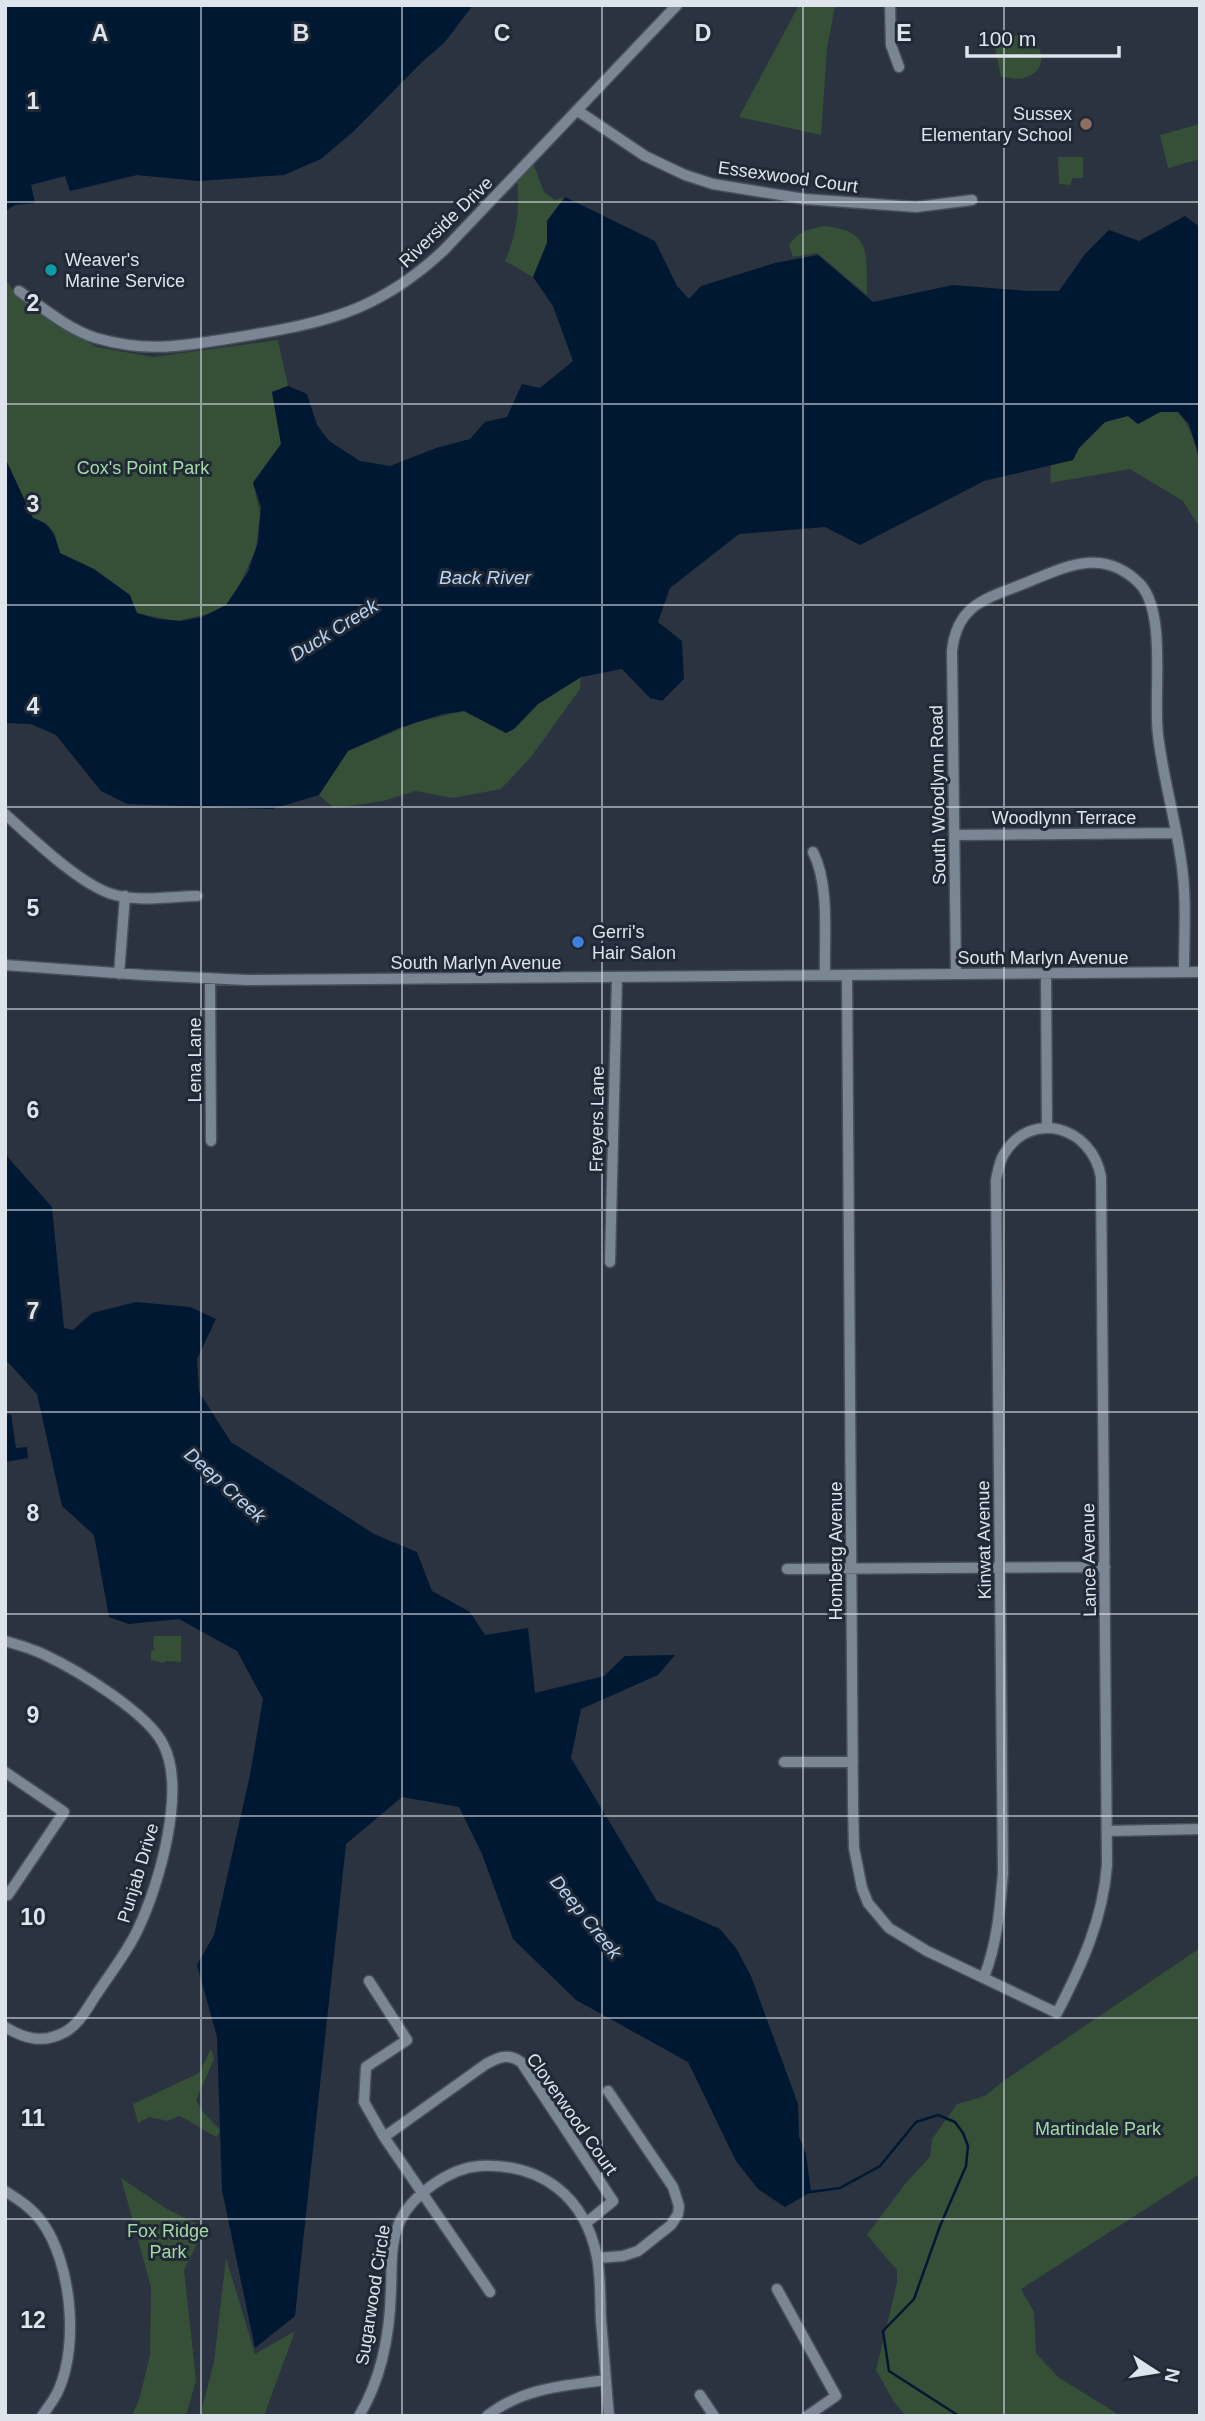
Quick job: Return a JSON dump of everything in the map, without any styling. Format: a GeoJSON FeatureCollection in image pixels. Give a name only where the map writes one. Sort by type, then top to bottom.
{"type":"FeatureCollection","features":[{"type":"Feature","properties":{"kind":"street","name":"Riverside Drive"},"geometry":{"type":"LineString","coordinates":[[19,291],[56,318],[94,337],[148,348],[175,347],[318,322],[378,299],[422,271],[677,5]]}},
{"type":"Feature","properties":{"kind":"street"},"geometry":{"type":"LineString","coordinates":[[890,5],[891,46],[899,67]]}},
{"type":"Feature","properties":{"kind":"street","name":"Essexwood Court"},"geometry":{"type":"LineString","coordinates":[[578,111],[645,156],[684,175],[713,184],[805,199],[904,206],[928,206],[972,200]]}},
{"type":"Feature","properties":{"kind":"street","name":"South Woodlynn Road"},"geometry":{"type":"LineString","coordinates":[[956,974],[952,651],[956,628],[963,617],[983,600],[1077,564],[1096,562],[1107,563],[1128,573],[1147,593],[1154,614],[1158,733],[1175,833]]}},
{"type":"Feature","properties":{"kind":"street"},"geometry":{"type":"LineString","coordinates":[[5,814],[49,853],[84,879],[115,895],[197,896]]}},
{"type":"Feature","properties":{"kind":"street"},"geometry":{"type":"LineString","coordinates":[[1175,833],[1184,887],[1184,972]]}},
{"type":"Feature","properties":{"kind":"street","name":"Woodlynn Terrace"},"geometry":{"type":"LineString","coordinates":[[954,835],[1175,833]]}},
{"type":"Feature","properties":{"kind":"street"},"geometry":{"type":"LineString","coordinates":[[813,852],[820,864],[823,882],[825,975]]}},
{"type":"Feature","properties":{"kind":"street"},"geometry":{"type":"LineString","coordinates":[[119,974],[125,896]]}},
{"type":"Feature","properties":{"kind":"street","name":"South Marlyn Avenue"},"geometry":{"type":"LineString","coordinates":[[5,965],[119,974],[310,980],[1200,972]]}},
{"type":"Feature","properties":{"kind":"street"},"geometry":{"type":"LineString","coordinates":[[1046,974],[1047,1128]]}},
{"type":"Feature","properties":{"kind":"street","name":"Homberg Avenue"},"geometry":{"type":"LineString","coordinates":[[847,975],[853,1762],[854,1848],[857,1869],[868,1903],[889,1928],[907,1940],[1056,2013]]}},
{"type":"Feature","properties":{"kind":"street","name":"Freyers Lane"},"geometry":{"type":"LineString","coordinates":[[610,1262],[617,977]]}},
{"type":"Feature","properties":{"kind":"street","name":"Lena Lane"},"geometry":{"type":"LineString","coordinates":[[210,978],[211,1141]]}},
{"type":"Feature","properties":{"kind":"street","name":"Lance Avenue"},"geometry":{"type":"LineString","coordinates":[[1047,1128],[1061,1129],[1081,1138],[1095,1157],[1101,1177],[1108,1830],[1105,1885],[1095,1931],[1056,2013]]}},
{"type":"Feature","properties":{"kind":"street","name":"Kinwat Avenue"},"geometry":{"type":"LineString","coordinates":[[984,1977],[996,1938],[1003,1874],[996,1181],[1002,1157],[1014,1141],[1047,1128]]}},
{"type":"Feature","properties":{"kind":"street"},"geometry":{"type":"LineString","coordinates":[[787,1569],[1105,1567]]}},
{"type":"Feature","properties":{"kind":"street","name":"Punjab Drive"},"geometry":{"type":"LineString","coordinates":[[5,1641],[42,1654],[76,1672],[150,1725],[165,1746],[173,1784],[170,1827],[147,1908],[126,1951],[80,2019],[68,2031],[36,2040],[22,2037],[5,2027]]}},
{"type":"Feature","properties":{"kind":"street"},"geometry":{"type":"LineString","coordinates":[[784,1762],[853,1762]]}},
{"type":"Feature","properties":{"kind":"street"},"geometry":{"type":"LineString","coordinates":[[5,1772],[64,1812],[8,1895],[5,1894]]}},
{"type":"Feature","properties":{"kind":"street"},"geometry":{"type":"LineString","coordinates":[[1108,1830],[1200,1829]]}},
{"type":"Feature","properties":{"kind":"street"},"geometry":{"type":"LineString","coordinates":[[369,1981],[407,2040],[366,2067],[364,2102],[384,2137],[490,2292]]}},
{"type":"Feature","properties":{"kind":"street","name":"Cloverwood Court"},"geometry":{"type":"LineString","coordinates":[[384,2137],[486,2064],[500,2056],[514,2057],[521,2062],[613,2201],[586,2223]]}},
{"type":"Feature","properties":{"kind":"street"},"geometry":{"type":"LineString","coordinates":[[597,2258],[623,2256],[638,2251],[671,2225],[678,2214],[673,2187],[608,2091]]}},
{"type":"Feature","properties":{"kind":"street","name":"Sugarwood Circle"},"geometry":{"type":"LineString","coordinates":[[359,2416],[369,2399],[386,2342],[396,2233],[406,2212],[422,2194],[459,2171],[474,2167],[506,2167],[539,2176],[575,2203],[586,2223],[597,2258],[609,2416]]}},
{"type":"Feature","properties":{"kind":"street"},"geometry":{"type":"LineString","coordinates":[[5,2190],[31,2210],[51,2236],[58,2254],[67,2296],[70,2319],[64,2374],[59,2389],[42,2416]]}},
{"type":"Feature","properties":{"kind":"street"},"geometry":{"type":"LineString","coordinates":[[777,2289],[836,2396],[807,2416]]}},
{"type":"Feature","properties":{"kind":"street"},"geometry":{"type":"LineString","coordinates":[[487,2416],[512,2399],[527,2393],[606,2380]]}},
{"type":"Feature","properties":{"kind":"street"},"geometry":{"type":"LineString","coordinates":[[700,2395],[714,2416]]}},
{"type":"Feature","properties":{"kind":"green space"},"geometry":{"type":"Polygon","coordinates":[[[799,5],[835,5],[827,49],[821,135],[739,117],[799,5]]]}},
{"type":"Feature","properties":{"kind":"green space"},"geometry":{"type":"Polygon","coordinates":[[[1028,34],[1038,45],[1040,52],[1037,70],[1021,79],[1001,77],[993,38],[1028,34]]]}},
{"type":"Feature","properties":{"kind":"green space"},"geometry":{"type":"Polygon","coordinates":[[[1200,124],[1200,159],[1168,168],[1160,135],[1200,124]]]}},
{"type":"Feature","properties":{"kind":"green space"},"geometry":{"type":"Polygon","coordinates":[[[1058,157],[1083,157],[1083,178],[1073,178],[1070,185],[1059,184],[1058,157]]]}},
{"type":"Feature","properties":{"kind":"green space"},"geometry":{"type":"Polygon","coordinates":[[[533,163],[544,192],[555,200],[565,197],[547,221],[547,243],[533,277],[505,261],[517,221],[517,179],[533,163]]]}},
{"type":"Feature","properties":{"kind":"green space"},"geometry":{"type":"Polygon","coordinates":[[[823,226],[839,228],[859,239],[866,256],[867,295],[817,253],[793,257],[789,245],[792,241],[804,232],[823,226]]]}},
{"type":"Feature","properties":{"kind":"green space","name":"Cox's Point Park"},"geometry":{"type":"Polygon","coordinates":[[[5,279],[20,299],[96,347],[153,357],[278,340],[288,386],[272,392],[281,444],[253,482],[260,513],[256,549],[239,586],[226,605],[208,614],[176,621],[137,613],[60,553],[55,534],[46,523],[33,518],[5,458],[5,279]]]}},
{"type":"Feature","properties":{"kind":"green space"},"geometry":{"type":"Polygon","coordinates":[[[1160,412],[1178,412],[1193,438],[1199,467],[1200,528],[1183,501],[1130,469],[1050,483],[1051,465],[1073,460],[1079,448],[1105,422],[1128,416],[1138,424],[1160,412]]]}},
{"type":"Feature","properties":{"kind":"green space"},"geometry":{"type":"Polygon","coordinates":[[[581,677],[580,689],[531,757],[501,789],[453,798],[415,791],[383,801],[334,808],[319,795],[348,751],[417,722],[464,711],[506,733],[514,729],[538,704],[581,677]]]}},
{"type":"Feature","properties":{"kind":"green space"},"geometry":{"type":"Polygon","coordinates":[[[154,1636],[181,1636],[181,1662],[163,1663],[151,1660],[151,1651],[155,1649],[154,1636]]]}},
{"type":"Feature","properties":{"kind":"green space","name":"Martindale Park"},"geometry":{"type":"Polygon","coordinates":[[[1200,1948],[1200,2174],[1021,2289],[1034,2312],[1036,2353],[1058,2377],[1121,2416],[906,2416],[894,2402],[876,2370],[897,2283],[897,2270],[867,2235],[905,2184],[930,2157],[932,2139],[957,2104],[985,2096],[1200,1948]]]}},
{"type":"Feature","properties":{"kind":"green space"},"geometry":{"type":"Polygon","coordinates":[[[211,2049],[214,2059],[196,2100],[220,2130],[217,2137],[179,2116],[168,2121],[149,2117],[138,2123],[133,2104],[199,2073],[211,2049]]]}},
{"type":"Feature","properties":{"kind":"green space","name":"Fox Ridge Park"},"geometry":{"type":"Polygon","coordinates":[[[121,2178],[167,2209],[197,2224],[201,2236],[184,2270],[196,2380],[186,2416],[132,2416],[139,2400],[150,2355],[151,2287],[121,2178]]]}},
{"type":"Feature","properties":{"kind":"green space"},"geometry":{"type":"Polygon","coordinates":[[[226,2258],[255,2354],[295,2331],[264,2416],[200,2416],[214,2362],[226,2258]]]}},
{"type":"Feature","properties":{"kind":"water"},"geometry":{"type":"Polygon","coordinates":[[[5,5],[473,5],[445,42],[354,131],[321,159],[284,175],[199,181],[137,175],[70,191],[65,176],[31,185],[35,203],[15,205],[5,211],[5,5]]]}},
{"type":"Feature","properties":{"kind":"water","name":"Back River"},"geometry":{"type":"Polygon","coordinates":[[[565,197],[655,241],[677,286],[689,299],[701,286],[775,263],[818,255],[873,302],[953,285],[1059,291],[1085,254],[1109,230],[1139,241],[1185,216],[1200,227],[1200,459],[1189,424],[1178,412],[1160,412],[1138,424],[1128,416],[1105,422],[1079,448],[1073,460],[984,481],[860,545],[825,527],[739,534],[670,588],[658,622],[682,641],[684,679],[662,701],[650,698],[622,669],[581,677],[538,704],[514,729],[506,733],[464,711],[443,714],[399,728],[348,751],[319,795],[272,809],[127,804],[101,791],[56,735],[31,724],[5,723],[5,458],[33,518],[52,531],[60,553],[94,569],[130,595],[137,613],[157,619],[181,621],[202,617],[226,605],[248,572],[258,542],[261,507],[253,483],[281,444],[272,392],[288,386],[307,394],[317,425],[329,441],[360,461],[390,466],[436,448],[470,439],[485,422],[507,417],[522,384],[540,388],[573,361],[553,306],[533,277],[547,243],[547,221],[565,197]]]}},
{"type":"Feature","properties":{"kind":"water"},"geometry":{"type":"Polygon","coordinates":[[[5,1154],[52,1207],[64,1328],[73,1330],[92,1313],[136,1302],[190,1307],[216,1319],[197,1359],[199,1392],[231,1442],[374,1534],[417,1552],[432,1591],[470,1612],[485,1635],[528,1628],[535,1693],[604,1676],[625,1656],[675,1655],[658,1675],[581,1709],[571,1758],[657,1901],[720,1929],[736,1948],[751,1976],[798,2104],[799,2137],[806,2154],[811,2192],[785,2207],[758,2189],[736,2161],[688,2062],[576,2000],[513,1939],[482,1854],[459,1807],[402,1797],[346,1844],[295,2316],[255,2348],[222,2190],[217,2037],[197,1965],[214,1935],[250,1775],[263,1699],[237,1651],[179,1619],[129,1624],[109,1617],[94,1535],[62,1506],[37,1394],[5,1359],[5,1154]]]}},
{"type":"Feature","properties":{"kind":"water"},"geometry":{"type":"Polygon","coordinates":[[[11,1414],[16,1448],[27,1447],[28,1458],[5,1462],[5,1415],[11,1414]]]}},
{"type":"Feature","properties":{"kind":"waterway","name":"Deep Creek"},"geometry":{"type":"LineString","coordinates":[[810,2192],[840,2188],[880,2166],[916,2122],[938,2115],[955,2122],[963,2133],[968,2146],[966,2166],[940,2226],[914,2299],[883,2331],[889,2371],[959,2416]]}},
{"type":"Feature","properties":{"kind":"place","name":"Sussex Elementary School"},"geometry":{"type":"Point","coordinates":[1086,124]}},
{"type":"Feature","properties":{"kind":"place","name":"Weaver's Marine Service"},"geometry":{"type":"Point","coordinates":[51,270]}},
{"type":"Feature","properties":{"kind":"place","name":"Gerri's Hair Salon"},"geometry":{"type":"Point","coordinates":[578,942]}},
{"type":"Feature","properties":{"kind":"water label","name":"Duck Creek"},"geometry":{"type":"Point","coordinates":[334,630]}}]}
